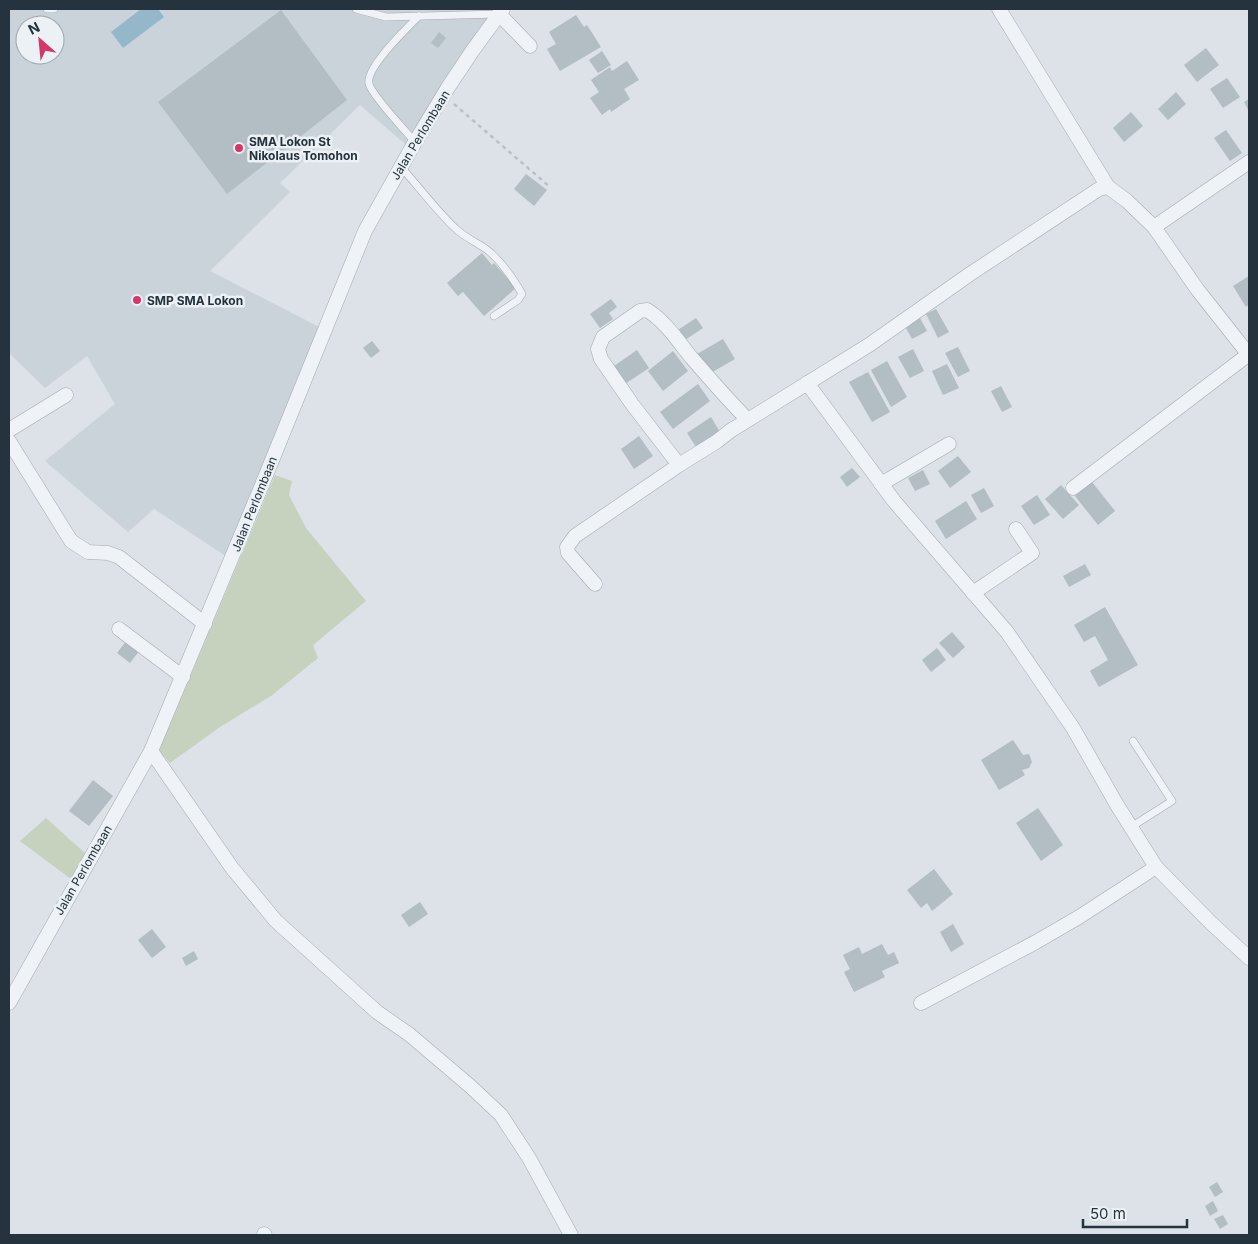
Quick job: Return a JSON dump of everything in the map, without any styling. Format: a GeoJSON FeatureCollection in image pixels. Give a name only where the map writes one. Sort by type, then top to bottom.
{"type":"FeatureCollection","features":[{"type":"Feature","properties":{"kind":"street"},"geometry":{"type":"LineString","coordinates":[[999,9],[1108,187],[1128,201],[1154,227],[1197,289],[1249,354],[1073,488]]}},
{"type":"Feature","properties":{"kind":"street"},"geometry":{"type":"LineString","coordinates":[[501,12],[530,46]]}},
{"type":"Feature","properties":{"kind":"street","name":"Jalan Perlombaan"},"geometry":{"type":"LineString","coordinates":[[9,1003],[151,751],[205,624],[365,231],[444,95],[473,50],[501,12]]}},
{"type":"Feature","properties":{"kind":"street"},"geometry":{"type":"LineString","coordinates":[[1154,227],[1249,162]]}},
{"type":"Feature","properties":{"kind":"street"},"geometry":{"type":"LineString","coordinates":[[595,584],[568,553],[567,547],[575,536],[748,420],[869,345],[1036,229],[1099,189],[1108,187]]}},
{"type":"Feature","properties":{"kind":"street"},"geometry":{"type":"LineString","coordinates":[[679,465],[632,404],[601,359],[598,350],[603,337],[640,311],[647,310],[655,315],[721,393],[748,420]]}},
{"type":"Feature","properties":{"kind":"street"},"geometry":{"type":"LineString","coordinates":[[808,383],[881,484],[1007,632],[1073,728],[1156,867],[1249,958]]}},
{"type":"Feature","properties":{"kind":"street"},"geometry":{"type":"LineString","coordinates":[[9,430],[66,395]]}},
{"type":"Feature","properties":{"kind":"street"},"geometry":{"type":"LineString","coordinates":[[9,440],[71,541],[88,552],[108,553],[119,557],[205,624]]}},
{"type":"Feature","properties":{"kind":"street"},"geometry":{"type":"LineString","coordinates":[[881,484],[949,444]]}},
{"type":"Feature","properties":{"kind":"street"},"geometry":{"type":"LineString","coordinates":[[973,592],[1032,553],[1016,530]]}},
{"type":"Feature","properties":{"kind":"street"},"geometry":{"type":"LineString","coordinates":[[119,629],[183,677]]}},
{"type":"Feature","properties":{"kind":"street"},"geometry":{"type":"LineString","coordinates":[[151,751],[232,868],[276,921],[377,1012],[410,1035],[501,1115],[529,1158],[571,1235]]}},
{"type":"Feature","properties":{"kind":"street"},"geometry":{"type":"LineString","coordinates":[[921,1003],[1036,942],[1079,917],[1156,867]]}},
{"type":"Feature","properties":{"kind":"lane"},"geometry":{"type":"LineString","coordinates":[[47,9],[54,9]]}},
{"type":"Feature","properties":{"kind":"lane"},"geometry":{"type":"LineString","coordinates":[[356,9],[386,16],[501,12]]}},
{"type":"Feature","properties":{"kind":"lane"},"geometry":{"type":"LineString","coordinates":[[415,142],[376,95],[369,78],[371,70],[418,16]]}},
{"type":"Feature","properties":{"kind":"lane"},"geometry":{"type":"LineString","coordinates":[[401,167],[454,227],[465,237],[494,256],[522,294],[518,300],[494,316]]}},
{"type":"Feature","properties":{"kind":"lane"},"geometry":{"type":"LineString","coordinates":[[1131,827],[1172,801],[1133,741]]}},
{"type":"Feature","properties":{"kind":"path"},"geometry":{"type":"LineString","coordinates":[[444,95],[550,187]]}},
{"type":"Feature","properties":{"kind":"shaded area","name":"SMP SMA Lokon"},"geometry":{"type":"Polygon","coordinates":[[[9,9],[504,9],[411,149],[360,105],[280,183],[290,192],[210,271],[323,329],[229,558],[154,509],[128,532],[45,461],[115,404],[87,356],[45,388],[9,353],[9,9]]]}},
{"type":"Feature","properties":{"kind":"green space"},"geometry":{"type":"Polygon","coordinates":[[[275,475],[292,481],[289,495],[306,528],[366,601],[313,645],[318,658],[271,696],[220,727],[170,763],[159,751],[275,475]]]}},
{"type":"Feature","properties":{"kind":"green space"},"geometry":{"type":"Polygon","coordinates":[[[46,818],[86,854],[71,879],[20,841],[46,818]]]}},
{"type":"Feature","properties":{"kind":"water"},"geometry":{"type":"Polygon","coordinates":[[[141,9],[158,9],[164,17],[123,48],[111,32],[141,9]]]}},
{"type":"Feature","properties":{"kind":"building","name":"SMA Lokon St Nikolaus Tomohon"},"geometry":{"type":"Polygon","coordinates":[[[281,10],[347,100],[227,194],[158,102],[281,10]]]}},
{"type":"Feature","properties":{"kind":"building"},"geometry":{"type":"Polygon","coordinates":[[[576,15],[584,27],[587,25],[601,47],[560,71],[547,49],[556,44],[549,32],[576,15]]]}},
{"type":"Feature","properties":{"kind":"building"},"geometry":{"type":"Polygon","coordinates":[[[439,32],[446,38],[438,48],[431,43],[439,32]]]}},
{"type":"Feature","properties":{"kind":"building"},"geometry":{"type":"Polygon","coordinates":[[[1206,48],[1219,65],[1197,82],[1184,65],[1206,48]]]}},
{"type":"Feature","properties":{"kind":"building"},"geometry":{"type":"Polygon","coordinates":[[[602,51],[611,65],[598,73],[589,60],[602,51]]]}},
{"type":"Feature","properties":{"kind":"building"},"geometry":{"type":"Polygon","coordinates":[[[627,61],[639,80],[624,89],[630,99],[611,112],[610,109],[602,115],[590,98],[599,92],[591,80],[610,67],[612,71],[627,61]]]}},
{"type":"Feature","properties":{"kind":"building"},"geometry":{"type":"Polygon","coordinates":[[[1227,78],[1240,97],[1223,108],[1210,89],[1227,78]]]}},
{"type":"Feature","properties":{"kind":"building"},"geometry":{"type":"Polygon","coordinates":[[[1176,92],[1186,104],[1168,120],[1158,109],[1176,92]]]}},
{"type":"Feature","properties":{"kind":"building"},"geometry":{"type":"Polygon","coordinates":[[[1249,99],[1249,112],[1244,102],[1249,99]]]}},
{"type":"Feature","properties":{"kind":"building"},"geometry":{"type":"Polygon","coordinates":[[[1131,112],[1143,126],[1124,142],[1113,128],[1131,112]]]}},
{"type":"Feature","properties":{"kind":"building"},"geometry":{"type":"Polygon","coordinates":[[[1226,130],[1242,153],[1230,161],[1214,138],[1226,130]]]}},
{"type":"Feature","properties":{"kind":"building"},"geometry":{"type":"Polygon","coordinates":[[[526,174],[547,190],[534,206],[514,189],[526,174]]]}},
{"type":"Feature","properties":{"kind":"building"},"geometry":{"type":"Polygon","coordinates":[[[482,253],[492,265],[494,263],[516,288],[484,316],[463,292],[458,296],[447,283],[482,253]]]}},
{"type":"Feature","properties":{"kind":"building"},"geometry":{"type":"Polygon","coordinates":[[[1249,276],[1249,304],[1246,307],[1233,286],[1249,276]]]}},
{"type":"Feature","properties":{"kind":"building"},"geometry":{"type":"Polygon","coordinates":[[[611,299],[617,307],[609,313],[613,319],[600,328],[590,314],[611,299]]]}},
{"type":"Feature","properties":{"kind":"building"},"geometry":{"type":"Polygon","coordinates":[[[936,309],[949,332],[938,338],[926,314],[936,309]]]}},
{"type":"Feature","properties":{"kind":"building"},"geometry":{"type":"Polygon","coordinates":[[[696,318],[703,328],[682,342],[675,332],[696,318]]]}},
{"type":"Feature","properties":{"kind":"building"},"geometry":{"type":"Polygon","coordinates":[[[920,318],[927,331],[912,339],[905,326],[920,318]]]}},
{"type":"Feature","properties":{"kind":"building"},"geometry":{"type":"Polygon","coordinates":[[[723,339],[735,359],[709,374],[697,354],[723,339]]]}},
{"type":"Feature","properties":{"kind":"building"},"geometry":{"type":"Polygon","coordinates":[[[372,341],[380,351],[371,358],[363,348],[372,341]]]}},
{"type":"Feature","properties":{"kind":"building"},"geometry":{"type":"Polygon","coordinates":[[[958,347],[970,371],[958,377],[945,353],[958,347]]]}},
{"type":"Feature","properties":{"kind":"building"},"geometry":{"type":"Polygon","coordinates":[[[913,349],[924,371],[910,378],[898,357],[913,349]]]}},
{"type":"Feature","properties":{"kind":"building"},"geometry":{"type":"Polygon","coordinates":[[[637,350],[649,368],[625,384],[614,366],[637,350]]]}},
{"type":"Feature","properties":{"kind":"building"},"geometry":{"type":"Polygon","coordinates":[[[673,351],[688,371],[663,391],[648,371],[673,351]]]}},
{"type":"Feature","properties":{"kind":"building"},"geometry":{"type":"Polygon","coordinates":[[[887,361],[907,397],[891,407],[871,370],[887,361]]]}},
{"type":"Feature","properties":{"kind":"building"},"geometry":{"type":"Polygon","coordinates":[[[947,364],[959,388],[943,395],[932,371],[947,364]]]}},
{"type":"Feature","properties":{"kind":"building"},"geometry":{"type":"Polygon","coordinates":[[[868,372],[890,412],[872,422],[849,382],[868,372]]]}},
{"type":"Feature","properties":{"kind":"building"},"geometry":{"type":"Polygon","coordinates":[[[698,384],[710,401],[673,429],[660,412],[698,384]]]}},
{"type":"Feature","properties":{"kind":"building"},"geometry":{"type":"Polygon","coordinates":[[[1001,386],[1012,407],[1002,412],[991,391],[1001,386]]]}},
{"type":"Feature","properties":{"kind":"building"},"geometry":{"type":"Polygon","coordinates":[[[711,417],[721,434],[698,450],[687,433],[711,417]]]}},
{"type":"Feature","properties":{"kind":"building"},"geometry":{"type":"Polygon","coordinates":[[[639,436],[653,456],[634,469],[621,449],[639,436]]]}},
{"type":"Feature","properties":{"kind":"building"},"geometry":{"type":"Polygon","coordinates":[[[958,456],[971,472],[950,488],[938,471],[958,456]]]}},
{"type":"Feature","properties":{"kind":"building"},"geometry":{"type":"Polygon","coordinates":[[[852,468],[860,477],[847,487],[840,477],[852,468]]]}},
{"type":"Feature","properties":{"kind":"building"},"geometry":{"type":"Polygon","coordinates":[[[923,470],[930,484],[915,491],[908,478],[923,470]]]}},
{"type":"Feature","properties":{"kind":"building"},"geometry":{"type":"Polygon","coordinates":[[[1092,482],[1115,511],[1098,525],[1075,496],[1092,482]]]}},
{"type":"Feature","properties":{"kind":"building"},"geometry":{"type":"Polygon","coordinates":[[[1061,485],[1079,505],[1063,519],[1045,499],[1061,485]]]}},
{"type":"Feature","properties":{"kind":"building"},"geometry":{"type":"Polygon","coordinates":[[[984,488],[994,506],[981,513],[971,495],[984,488]]]}},
{"type":"Feature","properties":{"kind":"building"},"geometry":{"type":"Polygon","coordinates":[[[1037,495],[1050,515],[1034,525],[1021,506],[1037,495]]]}},
{"type":"Feature","properties":{"kind":"building"},"geometry":{"type":"Polygon","coordinates":[[[966,501],[977,519],[946,539],[935,521],[966,501]]]}},
{"type":"Feature","properties":{"kind":"building"},"geometry":{"type":"Polygon","coordinates":[[[1085,564],[1091,575],[1069,587],[1063,576],[1085,564]]]}},
{"type":"Feature","properties":{"kind":"building"},"geometry":{"type":"Polygon","coordinates":[[[1105,607],[1138,665],[1099,687],[1090,671],[1108,660],[1095,636],[1084,642],[1074,625],[1105,607]]]}},
{"type":"Feature","properties":{"kind":"building"},"geometry":{"type":"Polygon","coordinates":[[[952,632],[965,647],[953,658],[939,643],[952,632]]]}},
{"type":"Feature","properties":{"kind":"building"},"geometry":{"type":"Polygon","coordinates":[[[127,640],[140,650],[130,663],[117,653],[127,640]]]}},
{"type":"Feature","properties":{"kind":"building"},"geometry":{"type":"Polygon","coordinates":[[[937,648],[946,660],[931,672],[922,660],[937,648]]]}},
{"type":"Feature","properties":{"kind":"building"},"geometry":{"type":"Polygon","coordinates":[[[1013,740],[1023,755],[1029,754],[1032,762],[1029,768],[1022,770],[1025,775],[999,790],[981,760],[1013,740]]]}},
{"type":"Feature","properties":{"kind":"building"},"geometry":{"type":"Polygon","coordinates":[[[93,780],[113,796],[89,826],[69,811],[93,780]]]}},
{"type":"Feature","properties":{"kind":"building"},"geometry":{"type":"Polygon","coordinates":[[[1038,808],[1063,845],[1041,861],[1016,823],[1038,808]]]}},
{"type":"Feature","properties":{"kind":"building"},"geometry":{"type":"Polygon","coordinates":[[[934,869],[953,894],[932,911],[927,903],[921,908],[907,890],[934,869]]]}},
{"type":"Feature","properties":{"kind":"building"},"geometry":{"type":"Polygon","coordinates":[[[420,902],[428,914],[409,927],[401,915],[420,902]]]}},
{"type":"Feature","properties":{"kind":"building"},"geometry":{"type":"Polygon","coordinates":[[[953,924],[964,944],[951,952],[940,932],[953,924]]]}},
{"type":"Feature","properties":{"kind":"building"},"geometry":{"type":"Polygon","coordinates":[[[152,929],[166,947],[152,958],[138,940],[152,929]]]}},
{"type":"Feature","properties":{"kind":"building"},"geometry":{"type":"Polygon","coordinates":[[[882,944],[888,955],[894,952],[899,963],[882,971],[885,977],[854,992],[844,972],[850,969],[843,955],[859,947],[862,954],[882,944]]]}},
{"type":"Feature","properties":{"kind":"building"},"geometry":{"type":"Polygon","coordinates":[[[194,951],[198,959],[186,966],[182,958],[194,951]]]}},
{"type":"Feature","properties":{"kind":"building"},"geometry":{"type":"Polygon","coordinates":[[[1217,1182],[1223,1192],[1215,1197],[1209,1187],[1217,1182]]]}},
{"type":"Feature","properties":{"kind":"building"},"geometry":{"type":"Polygon","coordinates":[[[1213,1201],[1218,1211],[1210,1216],[1205,1206],[1213,1201]]]}},
{"type":"Feature","properties":{"kind":"building"},"geometry":{"type":"Polygon","coordinates":[[[1223,1215],[1228,1224],[1220,1229],[1214,1219],[1223,1215]]]}},
{"type":"Feature","properties":{"kind":"place","name":"SMA Lokon St Nikolaus Tomohon"},"geometry":{"type":"Point","coordinates":[239,148]}},
{"type":"Feature","properties":{"kind":"place","name":"SMP SMA Lokon"},"geometry":{"type":"Point","coordinates":[137,300]}}]}
